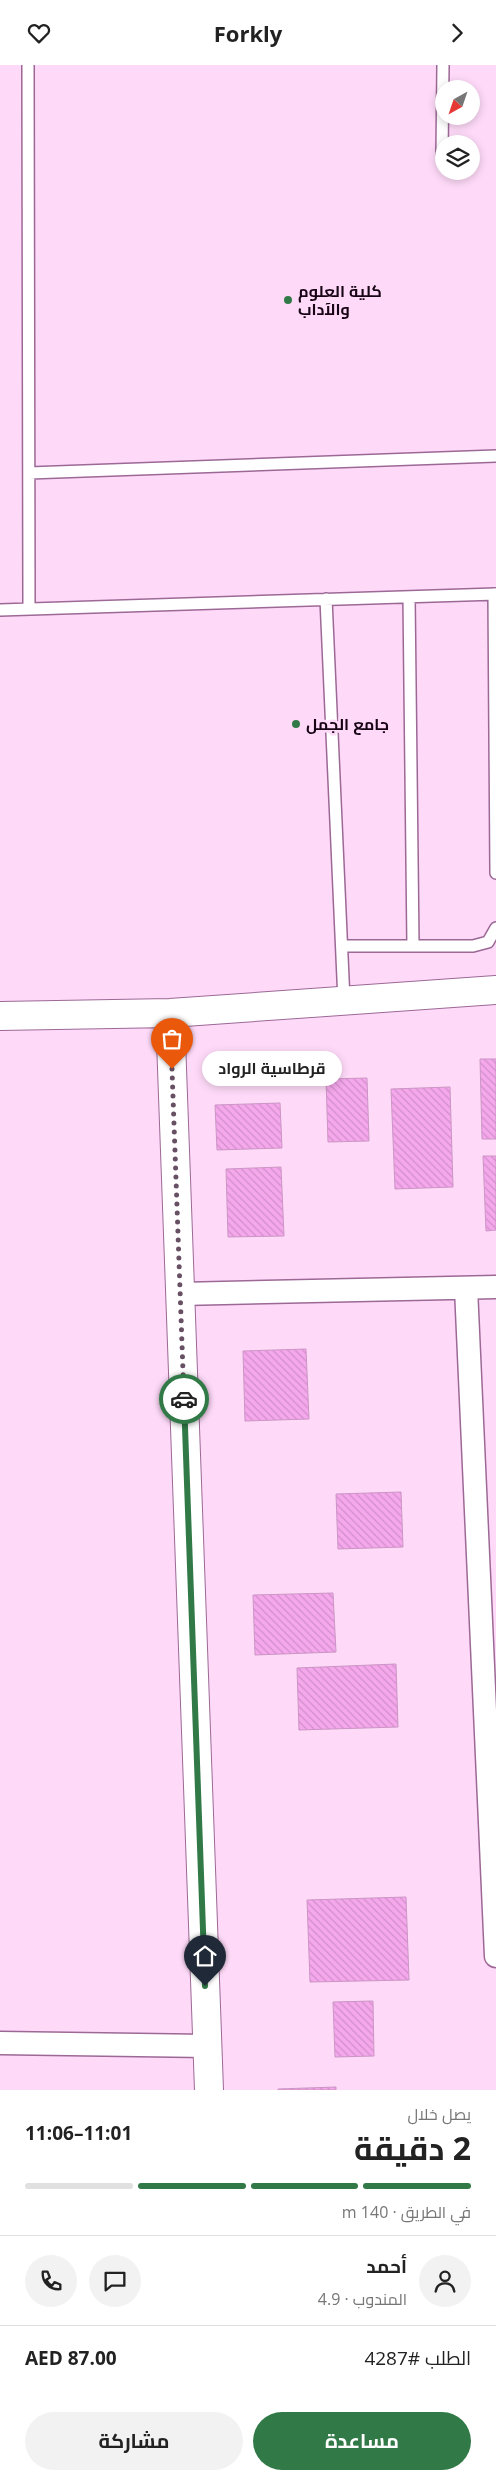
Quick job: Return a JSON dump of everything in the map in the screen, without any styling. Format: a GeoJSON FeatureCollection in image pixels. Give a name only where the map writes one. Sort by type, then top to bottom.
{"type":"FeatureCollection","features":[{"type":"Feature","properties":{"kind":"street"},"geometry":{"type":"LineString","coordinates":[[0,1016],[170,1013],[496,990]]}},
{"type":"Feature","properties":{"kind":"street"},"geometry":{"type":"LineString","coordinates":[[170,1013],[209,2090]]}},
{"type":"Feature","properties":{"kind":"street"},"geometry":{"type":"LineString","coordinates":[[180,1294],[496,1287]]}},
{"type":"Feature","properties":{"kind":"street"},"geometry":{"type":"LineString","coordinates":[[466,1288],[496,1956]]}},
{"type":"Feature","properties":{"kind":"street"},"geometry":{"type":"LineString","coordinates":[[0,2043],[207,2046]]}},
{"type":"Feature","properties":{"kind":"lane"},"geometry":{"type":"LineString","coordinates":[[28,65],[29,609]]}},
{"type":"Feature","properties":{"kind":"lane"},"geometry":{"type":"LineString","coordinates":[[442,135],[443,65]]}},
{"type":"Feature","properties":{"kind":"lane"},"geometry":{"type":"LineString","coordinates":[[29,473],[496,457]]}},
{"type":"Feature","properties":{"kind":"lane"},"geometry":{"type":"LineString","coordinates":[[0,610],[495,594],[496,873]]}},
{"type":"Feature","properties":{"kind":"lane"},"geometry":{"type":"LineString","coordinates":[[409,597],[413,945]]}},
{"type":"Feature","properties":{"kind":"lane"},"geometry":{"type":"LineString","coordinates":[[326,599],[344,1001]]}},
{"type":"Feature","properties":{"kind":"lane"},"geometry":{"type":"LineString","coordinates":[[342,946],[473,946],[488,942],[496,928]]}},
{"type":"Feature","properties":{"kind":"building"},"geometry":{"type":"Polygon","coordinates":[[[480,1059],[496,1059],[496,1139],[482,1139],[480,1059]]]}},
{"type":"Feature","properties":{"kind":"building"},"geometry":{"type":"Polygon","coordinates":[[[367,1078],[369,1141],[328,1142],[326,1079],[367,1078]]]}},
{"type":"Feature","properties":{"kind":"building"},"geometry":{"type":"Polygon","coordinates":[[[450,1087],[453,1187],[395,1189],[391,1089],[450,1087]]]}},
{"type":"Feature","properties":{"kind":"building"},"geometry":{"type":"Polygon","coordinates":[[[280,1103],[282,1148],[217,1150],[215,1105],[280,1103]]]}},
{"type":"Feature","properties":{"kind":"building"},"geometry":{"type":"Polygon","coordinates":[[[483,1156],[496,1156],[496,1230],[486,1231],[483,1156]]]}},
{"type":"Feature","properties":{"kind":"building"},"geometry":{"type":"Polygon","coordinates":[[[281,1167],[284,1236],[228,1237],[226,1169],[281,1167]]]}},
{"type":"Feature","properties":{"kind":"building"},"geometry":{"type":"Polygon","coordinates":[[[306,1349],[309,1419],[245,1421],[243,1351],[306,1349]]]}},
{"type":"Feature","properties":{"kind":"building"},"geometry":{"type":"Polygon","coordinates":[[[401,1492],[403,1547],[338,1549],[336,1494],[401,1492]]]}},
{"type":"Feature","properties":{"kind":"building"},"geometry":{"type":"Polygon","coordinates":[[[333,1593],[336,1652],[255,1655],[253,1595],[333,1593]]]}},
{"type":"Feature","properties":{"kind":"building"},"geometry":{"type":"Polygon","coordinates":[[[396,1664],[398,1727],[299,1730],[297,1668],[396,1664]]]}},
{"type":"Feature","properties":{"kind":"building"},"geometry":{"type":"Polygon","coordinates":[[[406,1897],[409,1980],[310,1982],[307,1900],[406,1897]]]}},
{"type":"Feature","properties":{"kind":"building"},"geometry":{"type":"Polygon","coordinates":[[[373,2001],[374,2056],[335,2057],[333,2002],[373,2001]]]}},
{"type":"Feature","properties":{"kind":"building"},"geometry":{"type":"Polygon","coordinates":[[[336,2087],[336,2090],[278,2090],[278,2089],[336,2087]]]}},
{"type":"Feature","properties":{"kind":"way so far"},"geometry":{"type":"LineString","coordinates":[[172,1069],[184,1399]]}},
{"type":"Feature","properties":{"kind":"place","name":"كلية العلوم والآداب"},"geometry":{"type":"Point","coordinates":[288,300]}},
{"type":"Feature","properties":{"kind":"place","name":"جامع الجمل"},"geometry":{"type":"Point","coordinates":[296,724]}},
{"type":"Feature","properties":{"kind":"place","name":"قرطاسية الرواد"},"geometry":{"type":"Point","coordinates":[172,1069]}},
{"type":"Feature","properties":{"kind":"route"},"geometry":{"type":"LineString","coordinates":[[184,1399],[205,1986]]}}]}
